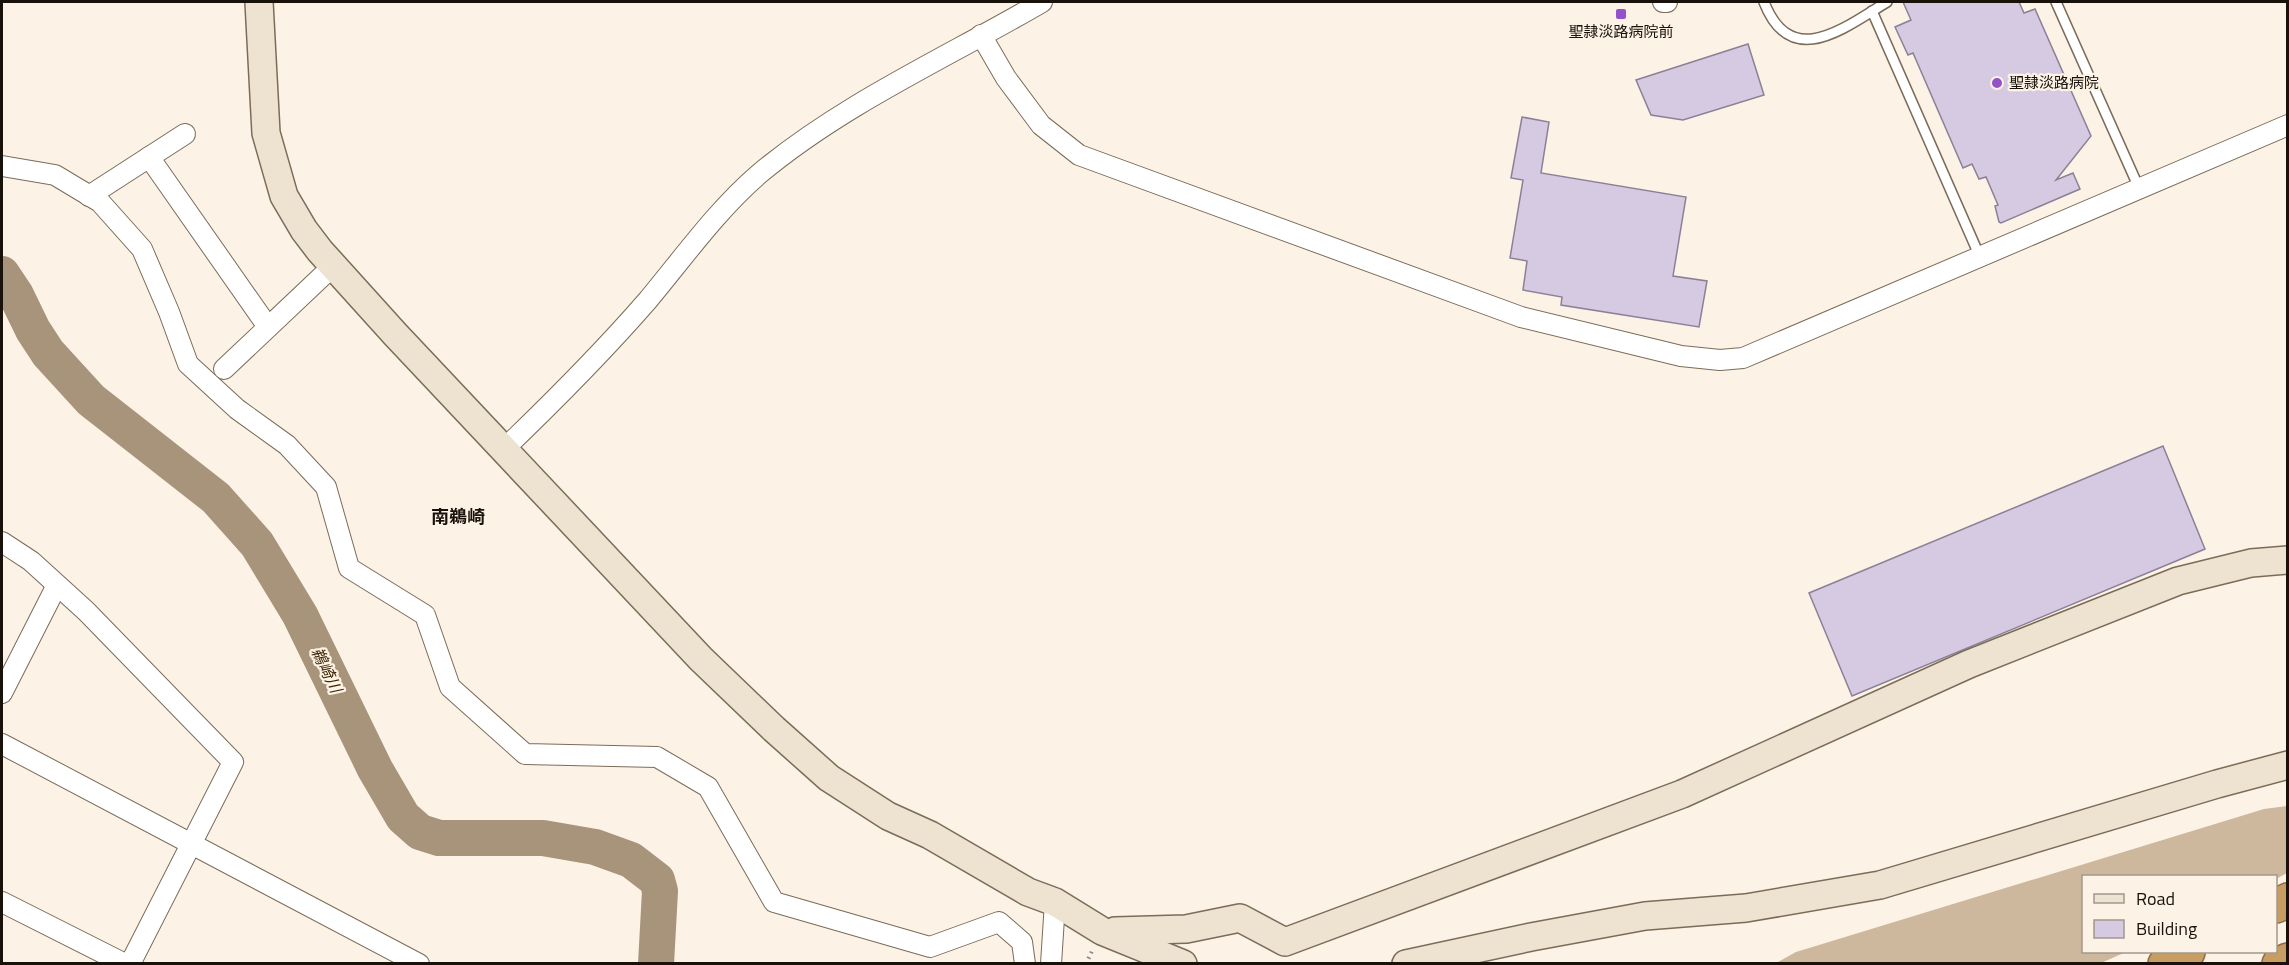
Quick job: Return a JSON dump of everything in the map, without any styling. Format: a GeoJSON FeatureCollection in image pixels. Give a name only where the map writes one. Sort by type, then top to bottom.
{"type":"FeatureCollection","features":[{"type":"Feature","properties":{"kind":"highway"},"geometry":{"type":"LineString","coordinates":[[2165,963],[2184,953]]}},
{"type":"Feature","properties":{"kind":"highway"},"geometry":{"type":"LineString","coordinates":[[2279,963],[2288,960]]}},
{"type":"Feature","properties":{"kind":"street"},"geometry":{"type":"LineString","coordinates":[[259,2],[266,132],[284,196],[304,230],[333,266],[503,450],[701,659],[774,729],[829,777],[888,816],[930,836],[1028,892],[1055,902],[1102,932],[1182,963]]}},
{"type":"Feature","properties":{"kind":"street"},"geometry":{"type":"LineString","coordinates":[[503,450],[607,347],[723,210],[757,176],[792,147],[844,115],[1042,2]]}},
{"type":"Feature","properties":{"kind":"street"},"geometry":{"type":"LineString","coordinates":[[981,35],[1006,78],[1041,125],[1079,155],[1521,317],[1681,356],[1720,360],[1743,358],[2288,125]]}},
{"type":"Feature","properties":{"kind":"street"},"geometry":{"type":"LineString","coordinates":[[89,196],[185,134]]}},
{"type":"Feature","properties":{"kind":"street"},"geometry":{"type":"LineString","coordinates":[[149,157],[268,327]]}},
{"type":"Feature","properties":{"kind":"street"},"geometry":{"type":"LineString","coordinates":[[2,166],[55,175],[100,202],[142,249],[188,364],[237,409],[287,445],[326,487],[349,568],[424,615],[450,687],[525,754],[657,757],[708,787],[774,902],[930,946],[999,922],[1022,942],[1025,963]]}},
{"type":"Feature","properties":{"kind":"street"},"geometry":{"type":"LineString","coordinates":[[224,369],[333,266]]}},
{"type":"Feature","properties":{"kind":"street"},"geometry":{"type":"LineString","coordinates":[[2,542],[31,561],[86,611],[233,762],[130,963]]}},
{"type":"Feature","properties":{"kind":"street"},"geometry":{"type":"LineString","coordinates":[[1102,932],[1186,929],[1240,918],[1285,942],[1682,794],[1969,664],[2178,581],[2251,563],[2288,560]]}},
{"type":"Feature","properties":{"kind":"street"},"geometry":{"type":"LineString","coordinates":[[2,693],[57,585]]}},
{"type":"Feature","properties":{"kind":"street"},"geometry":{"type":"LineString","coordinates":[[2,744],[419,963]]}},
{"type":"Feature","properties":{"kind":"street"},"geometry":{"type":"LineString","coordinates":[[1406,963],[1645,916],[1746,908],[1880,885],[2217,783],[2288,765]]}},
{"type":"Feature","properties":{"kind":"street"},"geometry":{"type":"LineString","coordinates":[[2,902],[125,963]]}},
{"type":"Feature","properties":{"kind":"street"},"geometry":{"type":"LineString","coordinates":[[1050,963],[1055,902]]}},
{"type":"Feature","properties":{"kind":"lane"},"geometry":{"type":"LineString","coordinates":[[1764,2],[1776,25],[1786,34],[1796,39],[1810,41],[1851,26],[1887,2]]}},
{"type":"Feature","properties":{"kind":"lane"},"geometry":{"type":"LineString","coordinates":[[2056,2],[2139,189]]}},
{"type":"Feature","properties":{"kind":"lane"},"geometry":{"type":"LineString","coordinates":[[1872,11],[1980,257]]}},
{"type":"Feature","properties":{"kind":"shaded area"},"geometry":{"type":"Polygon","coordinates":[[[2287,806],[2287,873],[2277,878],[2277,875],[2082,875],[2082,953],[2124,953],[2101,963],[1776,963],[1796,952],[2264,809],[2287,806]]]}},
{"type":"Feature","properties":{"kind":"building","name":"聖隷淡路病院"},"geometry":{"type":"Polygon","coordinates":[[[1903,2],[2019,2],[2024,13],[2035,9],[2091,136],[2056,180],[2073,173],[2080,189],[1999,222],[1995,206],[1998,205],[1986,177],[1979,179],[1972,164],[1963,168],[1913,53],[1908,55],[1895,27],[1911,20],[1903,2]]]}},
{"type":"Feature","properties":{"kind":"building"},"geometry":{"type":"Polygon","coordinates":[[[1748,44],[1764,95],[1683,120],[1651,115],[1636,80],[1748,44]]]}},
{"type":"Feature","properties":{"kind":"building"},"geometry":{"type":"Polygon","coordinates":[[[1522,117],[1549,122],[1541,173],[1686,197],[1673,276],[1707,281],[1699,327],[1561,305],[1562,297],[1523,290],[1527,261],[1510,258],[1523,180],[1511,178],[1522,117]]]}},
{"type":"Feature","properties":{"kind":"building"},"geometry":{"type":"Polygon","coordinates":[[[2163,446],[2205,549],[1852,696],[1809,593],[2163,446]]]}},
{"type":"Feature","properties":{"kind":"waterway","name":"鵜崎川"},"geometry":{"type":"LineString","coordinates":[[2,274],[48,353],[91,400],[216,498],[257,544],[300,615],[375,769],[403,817],[420,832],[439,838],[543,838],[595,847],[631,860],[657,880],[660,891],[656,964]]}},
{"type":"Feature","properties":{"kind":"place","name":"聖隷淡路病院前"},"geometry":{"type":"Point","coordinates":[1621,14]}},
{"type":"Feature","properties":{"kind":"place","name":"聖隷淡路病院"},"geometry":{"type":"Point","coordinates":[1997,83]}},
{"type":"Feature","properties":{"kind":"district","name":"南鵜崎"},"geometry":{"type":"Point","coordinates":[458,517]}}]}
